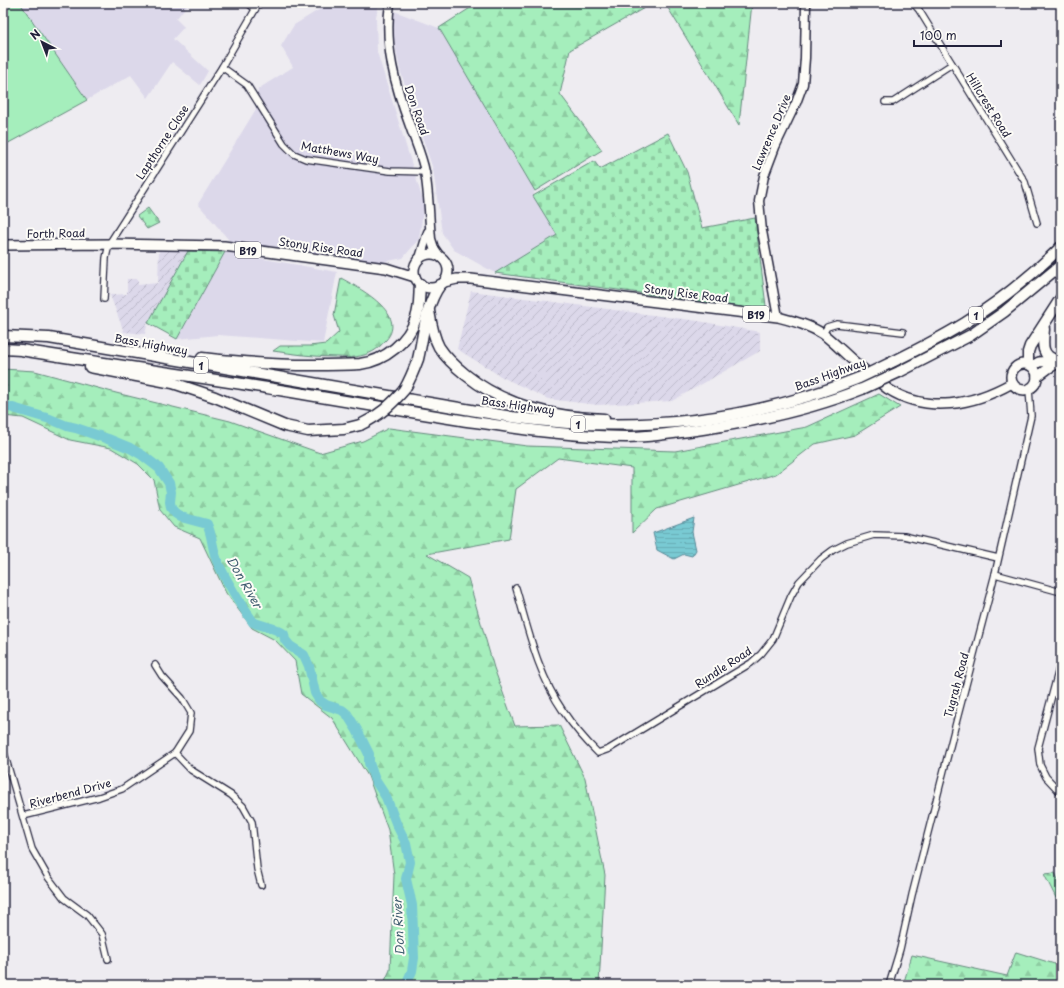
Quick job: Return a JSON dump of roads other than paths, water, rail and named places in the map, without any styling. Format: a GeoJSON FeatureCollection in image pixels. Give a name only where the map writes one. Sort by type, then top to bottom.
{"type":"FeatureCollection","features":[{"type":"Feature","properties":{"kind":"highway","name":"Bass Highway"},"geometry":{"type":"LineString","coordinates":[[3,336],[49,338],[540,421],[566,424],[618,426],[685,422],[741,414],[793,401],[859,378],[930,343],[966,322],[999,300],[1061,247]]}},
{"type":"Feature","properties":{"kind":"highway","name":"Bass Highway"},"geometry":{"type":"LineString","coordinates":[[3,350],[32,352],[245,384],[366,405],[505,426],[576,435],[636,437],[714,427],[796,410],[836,399],[862,389],[899,372],[971,334],[1004,312],[1061,266]]}},
{"type":"Feature","properties":{"kind":"highway"},"geometry":{"type":"LineString","coordinates":[[108,349],[247,363],[300,365],[362,364],[380,358],[400,344],[407,336],[416,318],[419,305],[417,281]]}},
{"type":"Feature","properties":{"kind":"highway"},"geometry":{"type":"LineString","coordinates":[[32,352],[109,372],[173,383],[215,397],[285,426],[308,431],[344,429],[374,419],[387,409],[404,390],[413,374],[430,303],[434,294],[442,284]]}},
{"type":"Feature","properties":{"kind":"highway"},"geometry":{"type":"LineString","coordinates":[[1030,365],[1029,349],[1061,298]]}},
{"type":"Feature","properties":{"kind":"highway"},"geometry":{"type":"LineString","coordinates":[[429,312],[434,336],[439,347],[447,357],[458,369],[495,395],[509,402],[539,411],[568,416],[613,419],[663,419],[685,422]]}},
{"type":"Feature","properties":{"kind":"highway"},"geometry":{"type":"LineString","coordinates":[[1044,325],[1042,344],[1043,350],[1050,358],[1059,361]]}},
{"type":"Feature","properties":{"kind":"main road","name":"Stony Rise Road"},"geometry":{"type":"LineString","coordinates":[[109,244],[224,246],[386,268],[404,267],[418,261]]}},
{"type":"Feature","properties":{"kind":"main road","name":"Forth Road"},"geometry":{"type":"LineString","coordinates":[[3,245],[109,244]]}},
{"type":"Feature","properties":{"kind":"main road","name":"B19"},"geometry":{"type":"LineString","coordinates":[[418,261],[425,255],[431,254],[441,258],[447,267]]}},
{"type":"Feature","properties":{"kind":"main road"},"geometry":{"type":"LineString","coordinates":[[417,281],[414,271],[418,261]]}},
{"type":"Feature","properties":{"kind":"main road","name":"Stony Rise Road"},"geometry":{"type":"LineString","coordinates":[[447,267],[458,274],[471,279]]}},
{"type":"Feature","properties":{"kind":"main road"},"geometry":{"type":"LineString","coordinates":[[442,284],[448,273],[447,267]]}},
{"type":"Feature","properties":{"kind":"main road","name":"Stony Rise Road"},"geometry":{"type":"LineString","coordinates":[[386,268],[417,281]]}},
{"type":"Feature","properties":{"kind":"main road","name":"Stony Rise Road"},"geometry":{"type":"LineString","coordinates":[[442,284],[457,279],[471,279],[778,317],[799,322],[823,334],[888,388],[904,397],[923,403],[942,405],[960,403],[977,399],[1012,383]]}},
{"type":"Feature","properties":{"kind":"main road","name":"B19"},"geometry":{"type":"LineString","coordinates":[[417,281],[427,288],[434,288],[442,284]]}},
{"type":"Feature","properties":{"kind":"main road"},"geometry":{"type":"LineString","coordinates":[[1030,365],[1036,371],[1037,377],[1035,384],[1029,389],[1018,389],[1012,383],[1011,376],[1015,368],[1021,364],[1030,365],[1039,362],[1059,361]]}},
{"type":"Feature","properties":{"kind":"main road"},"geometry":{"type":"LineString","coordinates":[[1037,377],[1059,361]]}},
{"type":"Feature","properties":{"kind":"street"},"geometry":{"type":"LineString","coordinates":[[248,3],[255,9]]}},
{"type":"Feature","properties":{"kind":"street","name":"Lapthorne Close"},"geometry":{"type":"LineString","coordinates":[[104,299],[106,258],[109,244],[222,67],[259,3]]}},
{"type":"Feature","properties":{"kind":"street","name":"Don Road"},"geometry":{"type":"LineString","coordinates":[[390,3],[388,14],[388,44],[395,81],[425,172],[431,239],[434,248],[441,258]]}},
{"type":"Feature","properties":{"kind":"street","name":"Lawrence Drive"},"geometry":{"type":"LineString","coordinates":[[778,317],[762,231],[759,201],[764,176],[803,84],[806,3]]}},
{"type":"Feature","properties":{"kind":"street","name":"Hillcrest Road"},"geometry":{"type":"LineString","coordinates":[[913,3],[919,10],[1025,182],[1037,223]]}},
{"type":"Feature","properties":{"kind":"street"},"geometry":{"type":"LineString","coordinates":[[885,102],[893,102],[952,64]]}},
{"type":"Feature","properties":{"kind":"street","name":"Matthews Way"},"geometry":{"type":"LineString","coordinates":[[222,67],[247,85],[284,144],[294,154],[306,159],[390,171],[425,172]]}},
{"type":"Feature","properties":{"kind":"street","name":"Don Road"},"geometry":{"type":"LineString","coordinates":[[418,261],[428,236],[429,224]]}},
{"type":"Feature","properties":{"kind":"street"},"geometry":{"type":"LineString","coordinates":[[823,334],[827,327],[838,324],[902,332]]}},
{"type":"Feature","properties":{"kind":"street","name":"Tugrah Road"},"geometry":{"type":"LineString","coordinates":[[889,985],[900,949],[912,895],[995,574],[1032,412],[1029,389]]}},
{"type":"Feature","properties":{"kind":"street","name":"Rundle Road"},"geometry":{"type":"LineString","coordinates":[[516,588],[532,642],[550,689],[562,710],[598,753],[609,749],[751,663],[761,654],[773,639],[791,596],[799,582],[821,559],[840,547],[874,535],[904,536],[998,558]]}},
{"type":"Feature","properties":{"kind":"street"},"geometry":{"type":"LineString","coordinates":[[995,574],[1061,592]]}},
{"type":"Feature","properties":{"kind":"street"},"geometry":{"type":"LineString","coordinates":[[1061,660],[1060,671],[1038,748],[1040,765],[1046,777],[1061,793]]}},
{"type":"Feature","properties":{"kind":"street","name":"Riverbend Drive"},"geometry":{"type":"LineString","coordinates":[[23,816],[99,797],[122,789],[174,754],[189,731],[191,713],[182,698],[162,676],[155,665]]}},
{"type":"Feature","properties":{"kind":"street"},"geometry":{"type":"LineString","coordinates":[[3,749],[32,848],[48,877],[64,898],[87,915],[102,934],[108,959]]}},
{"type":"Feature","properties":{"kind":"street"},"geometry":{"type":"LineString","coordinates":[[174,754],[191,770],[231,795],[243,806],[252,822],[257,869],[261,885]]}},
{"type":"Feature","properties":{"kind":"water"},"geometry":{"type":"Polygon","coordinates":[[[694,518],[692,532],[696,550],[692,556],[684,554],[674,559],[657,550],[653,533],[694,518]]]}},
{"type":"Feature","properties":{"kind":"waterway","name":"Don River"},"geometry":{"type":"LineString","coordinates":[[3,405],[108,439],[130,448],[159,468],[169,483],[171,492],[171,508],[175,513],[181,517],[207,524],[218,563],[234,593],[253,622],[284,634],[285,640],[290,646],[304,655],[309,666],[315,693],[320,701],[326,705],[342,710],[347,714],[369,754],[369,763],[375,780],[386,797],[406,843],[410,862],[406,879],[412,905],[414,958],[412,971],[406,985]]}}]}
